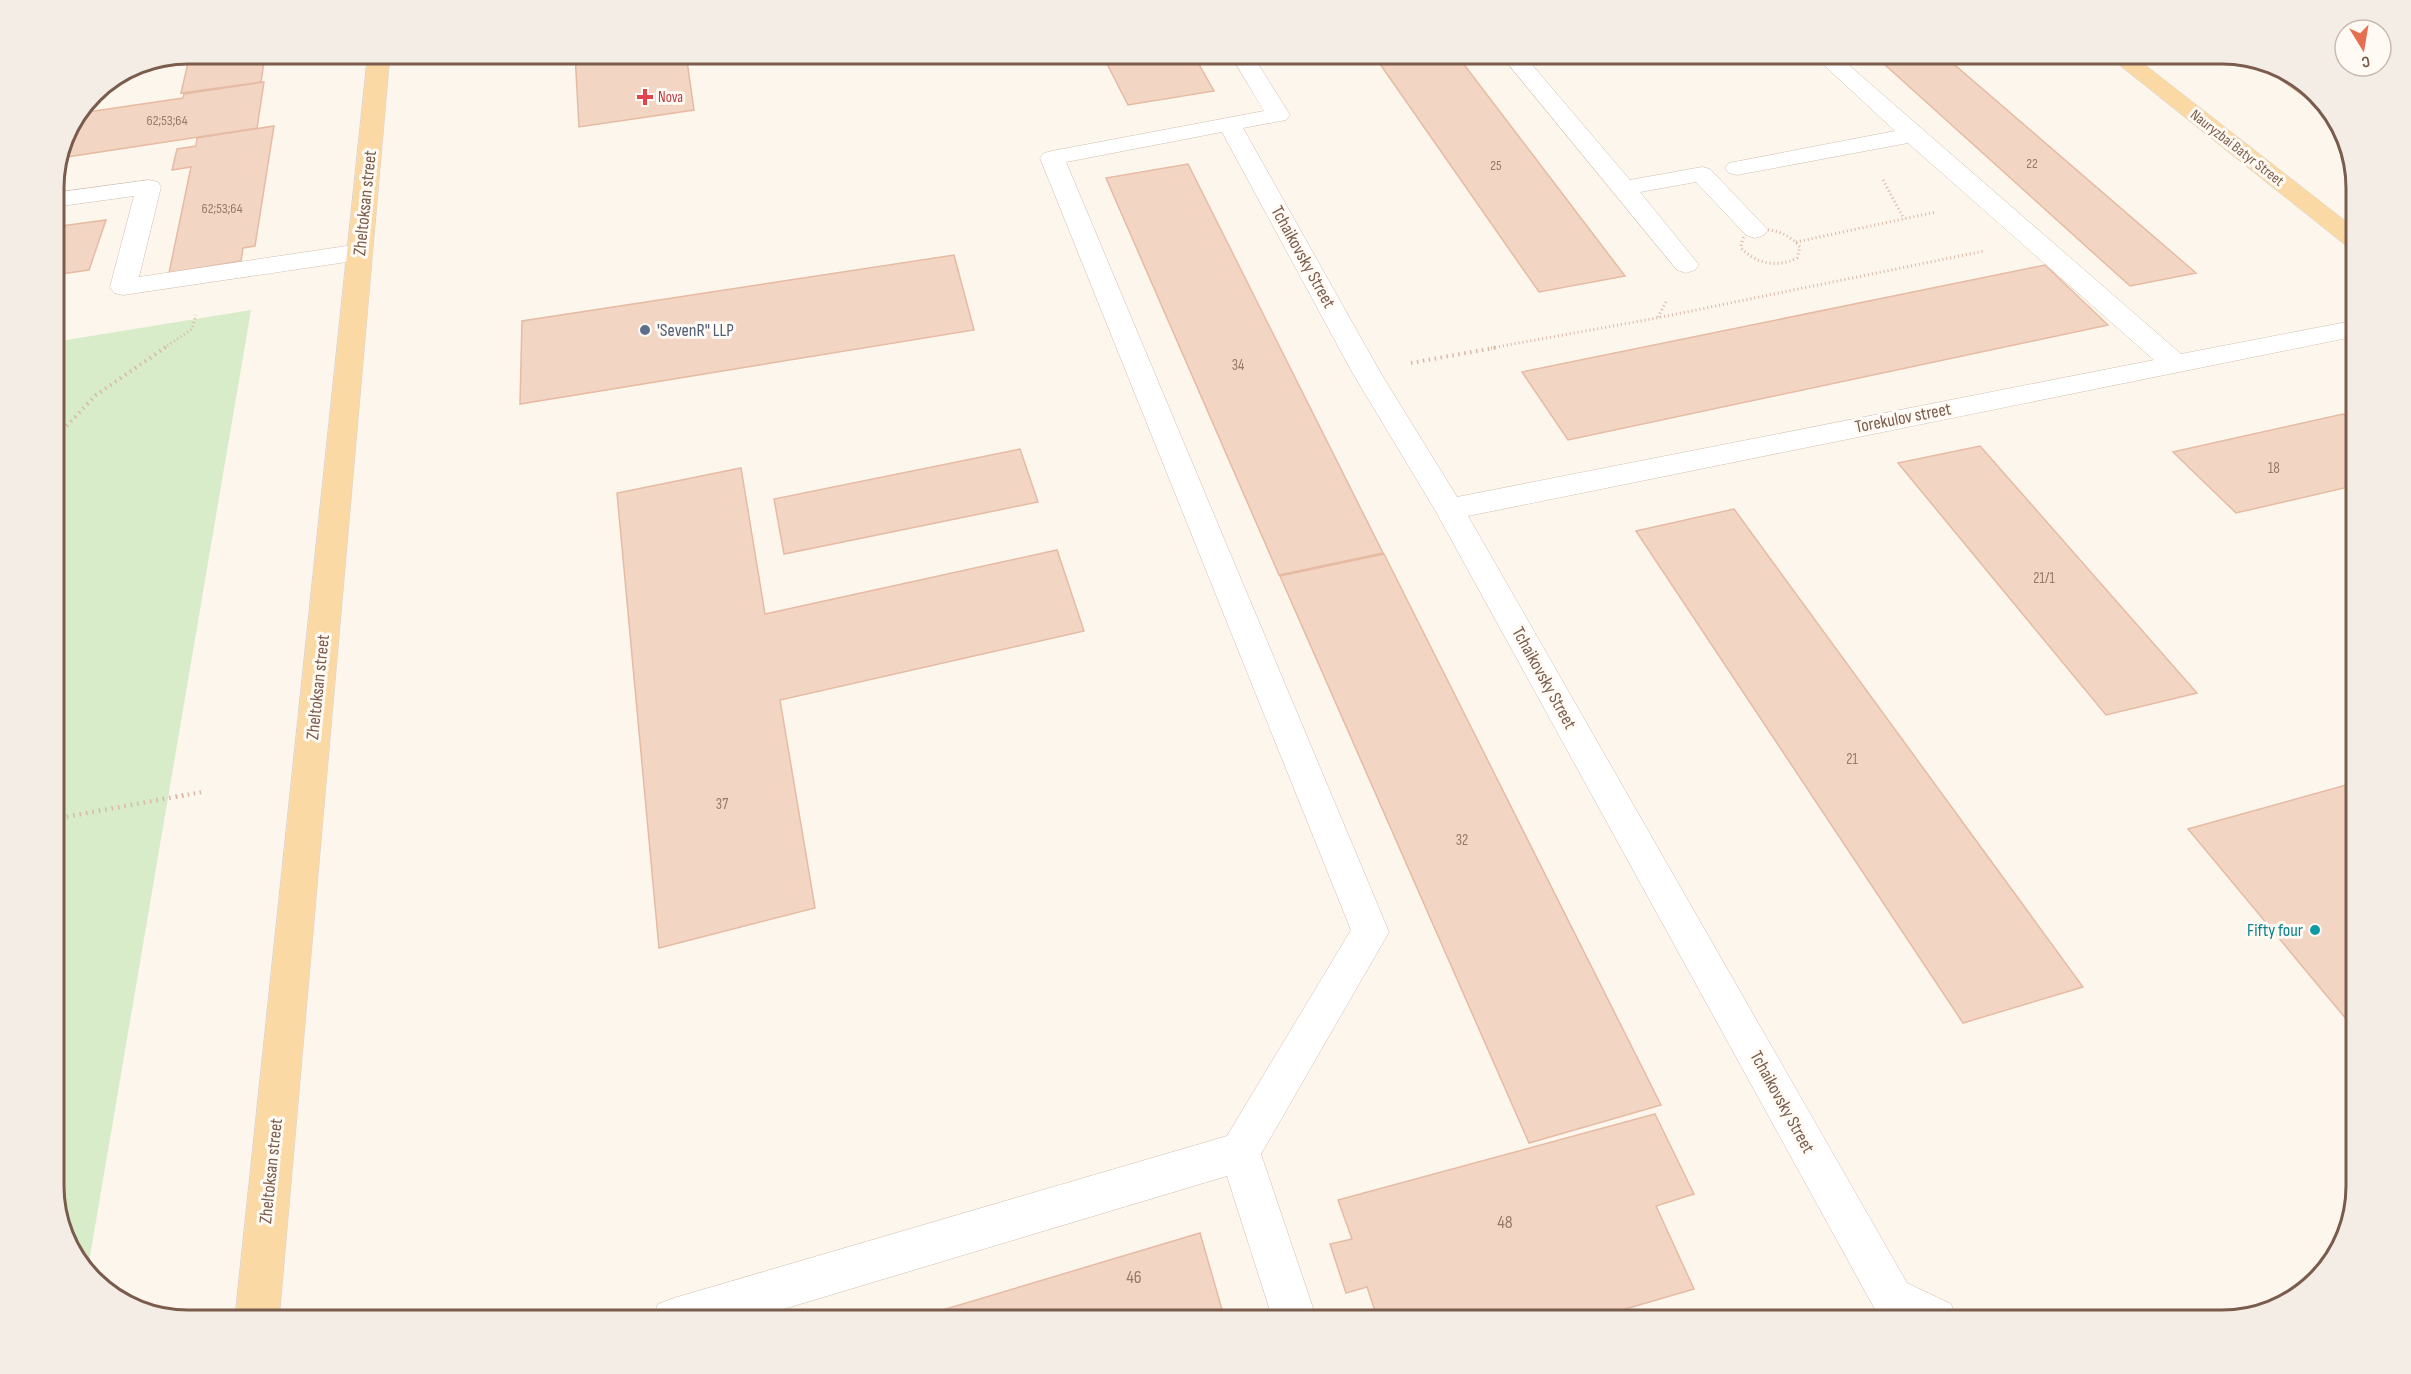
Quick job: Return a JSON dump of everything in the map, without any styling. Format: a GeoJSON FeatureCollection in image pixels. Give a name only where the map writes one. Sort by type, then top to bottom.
{"type":"FeatureCollection","features":[{"type":"Feature","properties":{"kind":"main road","name":"Zheltoksan street"},"geometry":{"type":"LineString","coordinates":[[258,1310],[378,64]]}},
{"type":"Feature","properties":{"kind":"main road","name":"Nauryzbai Batyr Street"},"geometry":{"type":"LineString","coordinates":[[2130,64],[2346,233]]}},
{"type":"Feature","properties":{"kind":"street"},"geometry":{"type":"LineString","coordinates":[[708,1310],[1240,1152],[1370,932],[1052,158],[1278,115],[1247,64]]}},
{"type":"Feature","properties":{"kind":"street"},"geometry":{"type":"LineString","coordinates":[[1519,64],[1686,266]]}},
{"type":"Feature","properties":{"kind":"street"},"geometry":{"type":"LineString","coordinates":[[1833,64],[2174,363]]}},
{"type":"Feature","properties":{"kind":"street","name":"Tchaikovsky Street"},"geometry":{"type":"LineString","coordinates":[[1229,124],[1366,372],[1449,509],[1892,1298],[1915,1310]]}},
{"type":"Feature","properties":{"kind":"street"},"geometry":{"type":"LineString","coordinates":[[1737,168],[1913,135]]}},
{"type":"Feature","properties":{"kind":"street"},"geometry":{"type":"LineString","coordinates":[[1624,188],[1702,174],[1755,230]]}},
{"type":"Feature","properties":{"kind":"street"},"geometry":{"type":"LineString","coordinates":[[65,198],[149,186],[123,287],[360,252]]}},
{"type":"Feature","properties":{"kind":"street","name":"Torekulov street"},"geometry":{"type":"LineString","coordinates":[[1449,509],[2346,330]]}},
{"type":"Feature","properties":{"kind":"street"},"geometry":{"type":"LineString","coordinates":[[1240,1152],[1292,1310]]}},
{"type":"Feature","properties":{"kind":"path"},"geometry":{"type":"LineString","coordinates":[[1796,242],[1989,201]]}},
{"type":"Feature","properties":{"kind":"path"},"geometry":{"type":"LineString","coordinates":[[1366,372],[1657,318],[2035,241]]}},
{"type":"Feature","properties":{"kind":"path"},"geometry":{"type":"LineString","coordinates":[[65,427],[96,395],[192,329],[197,310]]}},
{"type":"Feature","properties":{"kind":"path"},"geometry":{"type":"LineString","coordinates":[[65,817],[202,792]]}},
{"type":"Feature","properties":{"kind":"green space"},"geometry":{"type":"Polygon","coordinates":[[[251,310],[89,1260],[74,1233],[65,1193],[65,340],[251,310]]]}},
{"type":"Feature","properties":{"kind":"building"},"geometry":{"type":"Polygon","coordinates":[[[188,64],[264,64],[261,82],[181,93],[188,64]]]}},
{"type":"Feature","properties":{"kind":"building"},"geometry":{"type":"Polygon","coordinates":[[[576,64],[687,64],[694,110],[579,127],[576,64]]]}},
{"type":"Feature","properties":{"kind":"building"},"geometry":{"type":"Polygon","coordinates":[[[1107,64],[1199,64],[1214,91],[1128,105],[1107,64]]]}},
{"type":"Feature","properties":{"kind":"building"},"geometry":{"type":"Polygon","coordinates":[[[1380,64],[1464,64],[1625,276],[1539,292],[1380,64]]]}},
{"type":"Feature","properties":{"kind":"building"},"geometry":{"type":"Polygon","coordinates":[[[1884,64],[1954,64],[2196,273],[2130,286],[1884,64]]]}},
{"type":"Feature","properties":{"kind":"building"},"geometry":{"type":"Polygon","coordinates":[[[2280,79],[2298,90],[2308,99],[2280,79]]]}},
{"type":"Feature","properties":{"kind":"building"},"geometry":{"type":"Polygon","coordinates":[[[264,82],[257,128],[69,157],[77,134],[91,111],[183,98],[184,94],[264,82]]]}},
{"type":"Feature","properties":{"kind":"building"},"geometry":{"type":"Polygon","coordinates":[[[274,126],[255,246],[243,248],[241,261],[169,273],[191,167],[172,170],[177,149],[196,146],[197,138],[274,126]]]}},
{"type":"Feature","properties":{"kind":"building"},"geometry":{"type":"Polygon","coordinates":[[[1188,164],[1383,553],[1279,575],[1106,178],[1188,164]]]}},
{"type":"Feature","properties":{"kind":"building"},"geometry":{"type":"Polygon","coordinates":[[[106,220],[89,270],[65,273],[65,226],[106,220]]]}},
{"type":"Feature","properties":{"kind":"building"},"geometry":{"type":"Polygon","coordinates":[[[954,255],[974,330],[520,404],[522,321],[954,255]]]}},
{"type":"Feature","properties":{"kind":"building"},"geometry":{"type":"Polygon","coordinates":[[[2045,265],[2108,325],[1568,440],[1522,372],[2045,265]]]}},
{"type":"Feature","properties":{"kind":"building"},"geometry":{"type":"Polygon","coordinates":[[[2343,414],[2346,417],[2346,488],[2236,513],[2173,452],[2343,414]]]}},
{"type":"Feature","properties":{"kind":"building"},"geometry":{"type":"Polygon","coordinates":[[[1980,446],[2197,693],[2106,715],[1898,463],[1980,446]]]}},
{"type":"Feature","properties":{"kind":"building"},"geometry":{"type":"Polygon","coordinates":[[[1020,449],[1038,502],[784,554],[774,499],[1020,449]]]}},
{"type":"Feature","properties":{"kind":"building"},"geometry":{"type":"Polygon","coordinates":[[[741,468],[765,614],[1057,550],[1084,631],[780,700],[815,908],[659,948],[617,493],[741,468]]]}},
{"type":"Feature","properties":{"kind":"building"},"geometry":{"type":"Polygon","coordinates":[[[1734,509],[2083,987],[1963,1023],[1636,531],[1734,509]]]}},
{"type":"Feature","properties":{"kind":"building"},"geometry":{"type":"Polygon","coordinates":[[[1384,554],[1661,1105],[1529,1143],[1280,576],[1384,554]]]}},
{"type":"Feature","properties":{"kind":"building","name":"Fifty four"},"geometry":{"type":"Polygon","coordinates":[[[2346,785],[2346,1019],[2188,829],[2346,785]]]}},
{"type":"Feature","properties":{"kind":"building"},"geometry":{"type":"Polygon","coordinates":[[[1655,1114],[1694,1194],[1656,1206],[1694,1289],[1622,1310],[1375,1310],[1367,1287],[1346,1293],[1330,1244],[1352,1239],[1338,1200],[1655,1114]]]}},
{"type":"Feature","properties":{"kind":"building"},"geometry":{"type":"Polygon","coordinates":[[[1200,1233],[1222,1310],[942,1310],[1200,1233]]]}},
{"type":"Feature","properties":{"kind":"place","name":"Nova"},"geometry":{"type":"Point","coordinates":[645,97]}},
{"type":"Feature","properties":{"kind":"place","name":"'SevenR\" LLP"},"geometry":{"type":"Point","coordinates":[645,330]}},
{"type":"Feature","properties":{"kind":"place","name":"Fifty four"},"geometry":{"type":"Point","coordinates":[2315,930]}}]}
